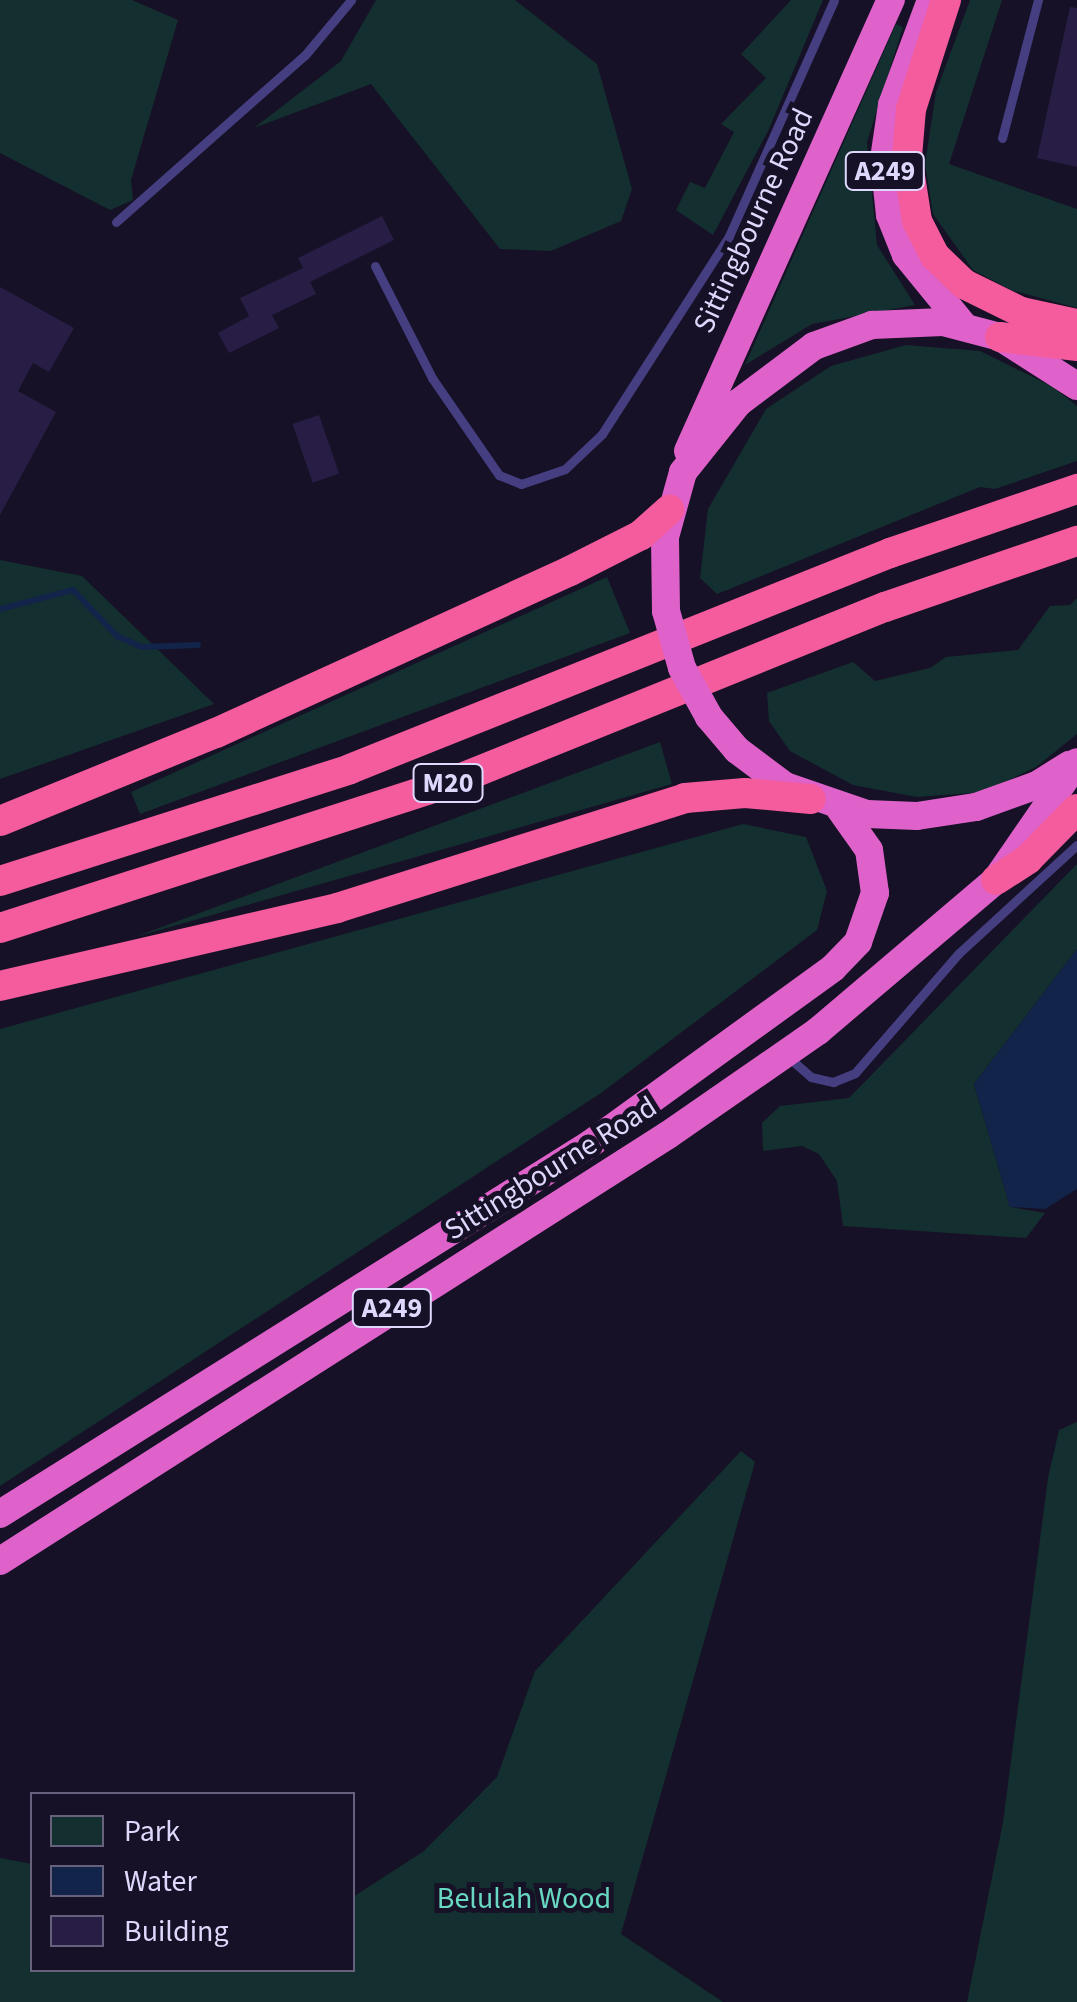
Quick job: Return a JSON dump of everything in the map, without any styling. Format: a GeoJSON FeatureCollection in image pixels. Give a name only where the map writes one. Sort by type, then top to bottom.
{"type":"FeatureCollection","features":[{"type":"Feature","properties":{"kind":"highway","name":"Sittingbourne Road"},"geometry":{"type":"LineString","coordinates":[[0,1514],[590,1144],[833,968],[863,933],[875,893],[869,850],[826,804],[761,770],[709,717],[682,668],[666,611],[663,553],[669,510],[691,440],[891,0]]}},
{"type":"Feature","properties":{"kind":"highway","name":"A249"},"geometry":{"type":"LineString","coordinates":[[931,0],[892,106],[884,159],[890,214],[906,255],[963,325]]}},
{"type":"Feature","properties":{"kind":"highway"},"geometry":{"type":"LineString","coordinates":[[946,0],[911,110],[907,158],[917,221],[934,256],[964,284],[1021,312],[1077,324]]}},
{"type":"Feature","properties":{"kind":"highway"},"geometry":{"type":"LineString","coordinates":[[682,472],[758,384],[814,346],[872,325],[963,325],[1000,338],[1077,386]]}},
{"type":"Feature","properties":{"kind":"highway"},"geometry":{"type":"LineString","coordinates":[[1000,338],[1077,346]]}},
{"type":"Feature","properties":{"kind":"highway","name":"M20"},"geometry":{"type":"LineString","coordinates":[[0,881],[350,769],[890,554],[1077,489]]}},
{"type":"Feature","properties":{"kind":"highway"},"geometry":{"type":"LineString","coordinates":[[0,821],[216,733],[570,571],[628,542],[669,510]]}},
{"type":"Feature","properties":{"kind":"highway","name":"M20"},"geometry":{"type":"LineString","coordinates":[[0,928],[444,784],[885,607],[1077,541]]}},
{"type":"Feature","properties":{"kind":"highway","name":"Sittingbourne Road"},"geometry":{"type":"LineString","coordinates":[[0,1562],[786,1055],[996,880],[1077,760]]}},
{"type":"Feature","properties":{"kind":"highway"},"geometry":{"type":"LineString","coordinates":[[0,986],[320,913],[684,798],[744,793],[917,816],[976,807],[1037,786],[1077,760]]}},
{"type":"Feature","properties":{"kind":"highway"},"geometry":{"type":"LineString","coordinates":[[996,880],[1028,859],[1077,809]]}},
{"type":"Feature","properties":{"kind":"lane"},"geometry":{"type":"LineString","coordinates":[[116,222],[304,55],[351,0]]}},
{"type":"Feature","properties":{"kind":"lane"},"geometry":{"type":"LineString","coordinates":[[376,266],[432,378],[499,475],[521,484],[565,469],[609,424],[729,236],[834,0]]}},
{"type":"Feature","properties":{"kind":"lane"},"geometry":{"type":"LineString","coordinates":[[1002,138],[1038,0]]}},
{"type":"Feature","properties":{"kind":"lane"},"geometry":{"type":"LineString","coordinates":[[786,1055],[811,1077],[833,1082],[855,1073],[959,954],[1077,844]]}},
{"type":"Feature","properties":{"kind":"green space"},"geometry":{"type":"Polygon","coordinates":[[[0,0],[132,0],[178,20],[131,180],[133,200],[110,210],[0,153],[0,0]]]}},
{"type":"Feature","properties":{"kind":"green space"},"geometry":{"type":"Polygon","coordinates":[[[376,0],[515,0],[597,64],[632,189],[621,221],[551,251],[500,249],[371,84],[254,128],[341,61],[376,0]]]}},
{"type":"Feature","properties":{"kind":"green space"},"geometry":{"type":"Polygon","coordinates":[[[791,0],[823,0],[769,129],[713,235],[676,210],[690,182],[705,188],[734,132],[721,124],[766,78],[741,54],[791,0]]]}},
{"type":"Feature","properties":{"kind":"green space"},"geometry":{"type":"Polygon","coordinates":[[[970,0],[1002,0],[949,164],[1077,209],[1077,308],[1011,290],[973,270],[933,214],[925,164],[936,92],[970,0]]]}},
{"type":"Feature","properties":{"kind":"green space"},"geometry":{"type":"Polygon","coordinates":[[[896,24],[903,27],[867,142],[877,245],[915,305],[812,324],[745,365],[896,24]]]}},
{"type":"Feature","properties":{"kind":"green space"},"geometry":{"type":"Polygon","coordinates":[[[906,345],[980,351],[1053,387],[1077,406],[1077,461],[995,489],[980,487],[717,594],[700,578],[708,509],[766,409],[831,366],[906,345]]]}},
{"type":"Feature","properties":{"kind":"green space"},"geometry":{"type":"Polygon","coordinates":[[[0,560],[82,576],[214,704],[0,779],[0,560]]]}},
{"type":"Feature","properties":{"kind":"green space"},"geometry":{"type":"Polygon","coordinates":[[[607,577],[630,633],[140,814],[131,792],[607,577]]]}},
{"type":"Feature","properties":{"kind":"green space"},"geometry":{"type":"Polygon","coordinates":[[[1077,598],[1077,734],[1036,767],[984,792],[917,797],[853,785],[790,751],[769,721],[767,693],[853,662],[875,681],[930,668],[946,657],[1018,650],[1050,606],[1070,605],[1077,598]]]}},
{"type":"Feature","properties":{"kind":"green space"},"geometry":{"type":"Polygon","coordinates":[[[660,742],[672,784],[135,937],[660,742]]]}},
{"type":"Feature","properties":{"kind":"green space"},"geometry":{"type":"Polygon","coordinates":[[[743,824],[806,837],[827,891],[817,930],[601,1093],[0,1486],[0,1029],[743,824]]]}},
{"type":"Feature","properties":{"kind":"green space"},"geometry":{"type":"Polygon","coordinates":[[[1077,864],[1077,949],[974,1084],[1010,1207],[1045,1213],[1026,1238],[843,1226],[837,1181],[819,1154],[802,1146],[763,1151],[762,1123],[780,1106],[849,1098],[1077,864]]]}},
{"type":"Feature","properties":{"kind":"green space"},"geometry":{"type":"Polygon","coordinates":[[[1077,1422],[1077,2002],[967,2002],[1003,1822],[1048,1478],[1059,1430],[1077,1422]]]}},
{"type":"Feature","properties":{"kind":"green space","name":"Belulah Wood"},"geometry":{"type":"Polygon","coordinates":[[[741,1451],[755,1462],[621,1934],[723,2002],[0,2002],[0,1858],[30,1864],[30,1972],[355,1972],[355,1896],[424,1851],[497,1777],[535,1671],[741,1451]]]}},
{"type":"Feature","properties":{"kind":"water"},"geometry":{"type":"Polygon","coordinates":[[[1077,949],[1077,1189],[1045,1209],[1010,1207],[974,1084],[1077,949]]]}},
{"type":"Feature","properties":{"kind":"building"},"geometry":{"type":"Polygon","coordinates":[[[1070,7],[1077,8],[1077,167],[1037,158],[1070,7]]]}},
{"type":"Feature","properties":{"kind":"building"},"geometry":{"type":"Polygon","coordinates":[[[382,216],[394,240],[310,282],[316,294],[272,315],[279,328],[229,353],[218,333],[249,316],[240,298],[303,268],[298,258],[382,216]]]}},
{"type":"Feature","properties":{"kind":"building"},"geometry":{"type":"Polygon","coordinates":[[[0,287],[74,328],[49,372],[33,363],[18,391],[56,412],[0,515],[0,287]]]}},
{"type":"Feature","properties":{"kind":"building"},"geometry":{"type":"Polygon","coordinates":[[[319,415],[339,474],[313,483],[293,424],[319,415]]]}},
{"type":"Feature","properties":{"kind":"waterway"},"geometry":{"type":"LineString","coordinates":[[0,609],[73,590],[117,636],[142,647],[198,645]]}}]}
